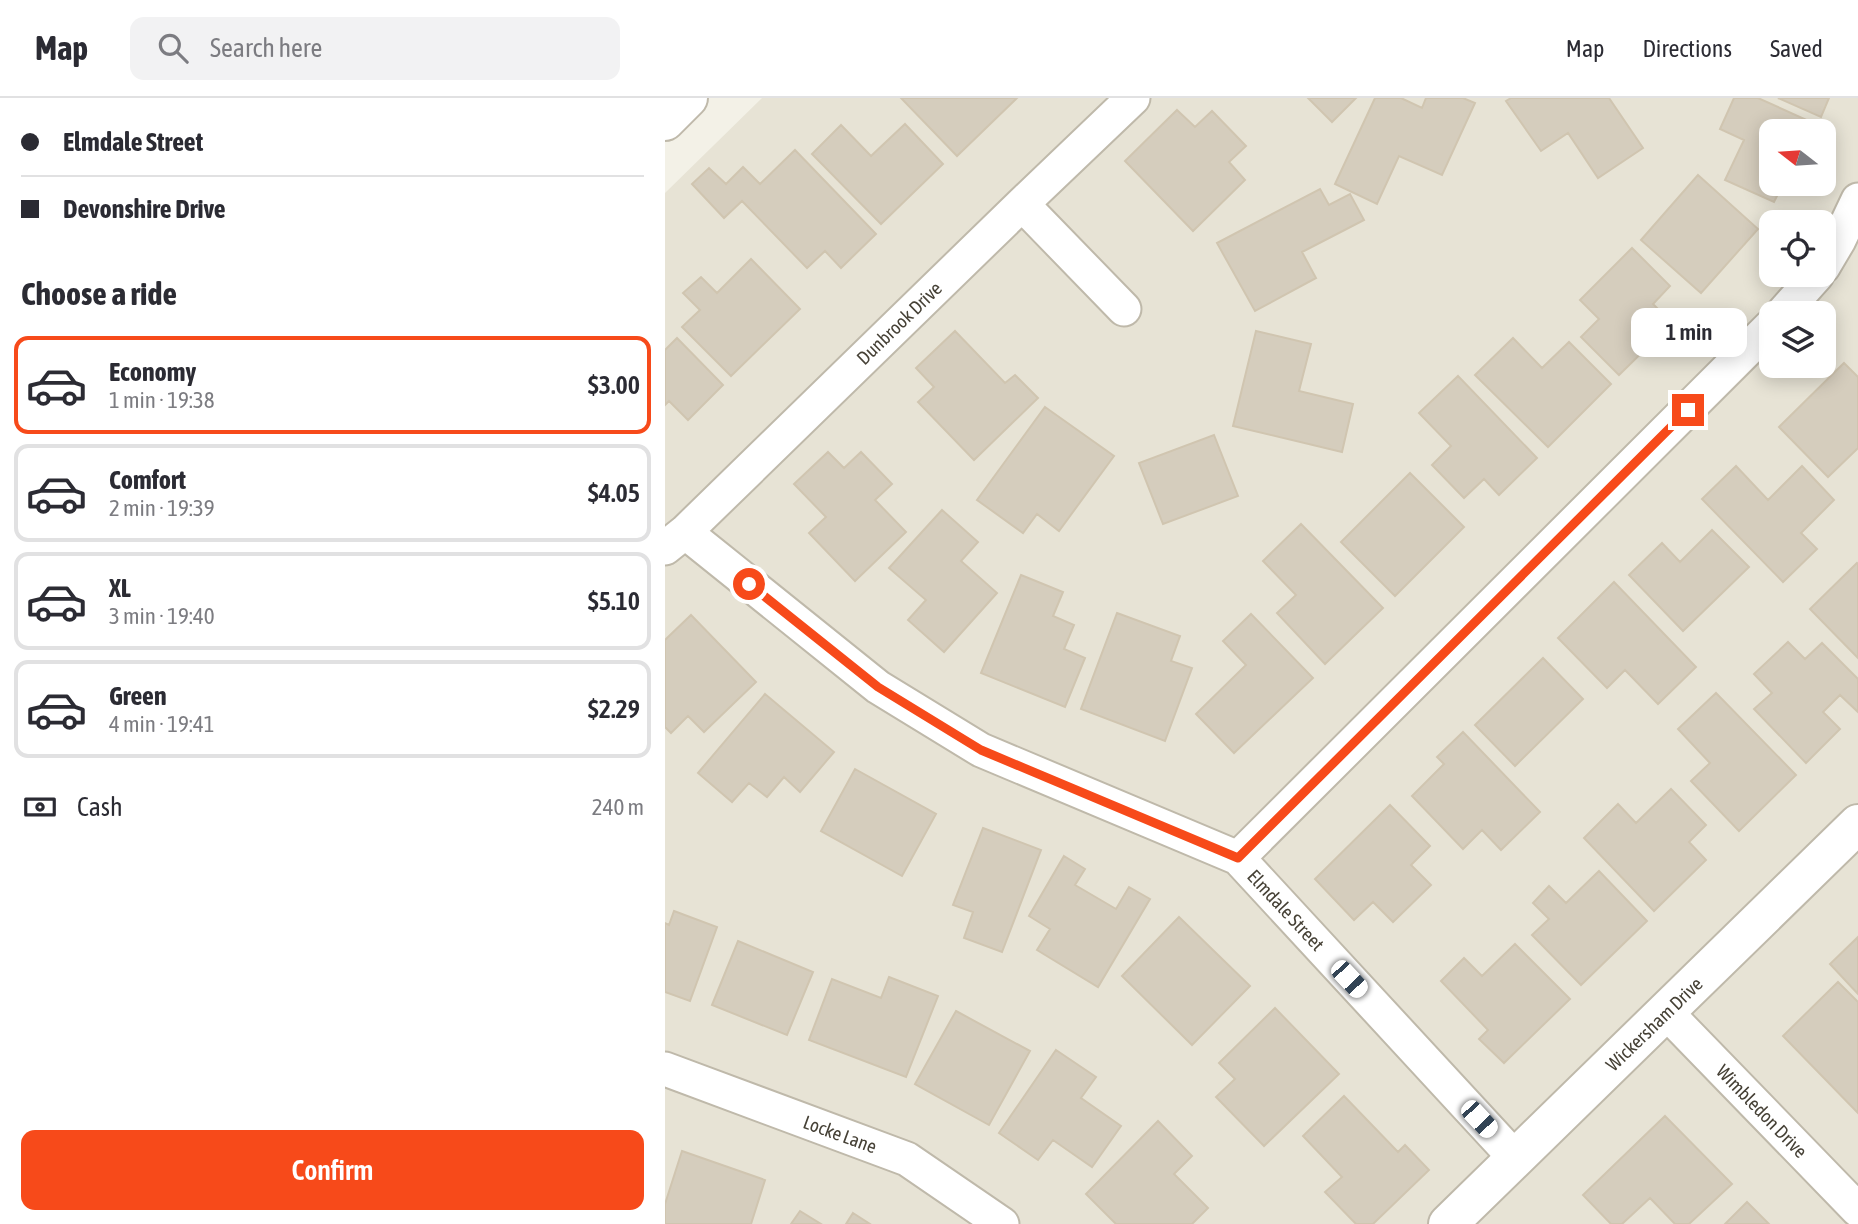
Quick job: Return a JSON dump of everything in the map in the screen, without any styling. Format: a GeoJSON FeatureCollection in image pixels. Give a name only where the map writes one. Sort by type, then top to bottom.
{"type":"FeatureCollection","features":[{"type":"Feature","properties":{"kind":"street"},"geometry":{"type":"LineString","coordinates":[[665,121],[688,98]]}},
{"type":"Feature","properties":{"kind":"street","name":"Dunbrook Drive"},"geometry":{"type":"LineString","coordinates":[[675,540],[1133,98]]}},
{"type":"Feature","properties":{"kind":"street"},"geometry":{"type":"LineString","coordinates":[[1836,245],[1858,200]]}},
{"type":"Feature","properties":{"kind":"street"},"geometry":{"type":"LineString","coordinates":[[1022,204],[1124,309]]}},
{"type":"Feature","properties":{"kind":"street"},"geometry":{"type":"LineString","coordinates":[[1794,301],[1806,287]]}},
{"type":"Feature","properties":{"kind":"street"},"geometry":{"type":"LineString","coordinates":[[1238,858],[1759,338]]}},
{"type":"Feature","properties":{"kind":"street","name":"Elmdale Street"},"geometry":{"type":"LineString","coordinates":[[675,540],[878,687],[981,750],[1238,858],[1516,1159]]}},
{"type":"Feature","properties":{"kind":"street","name":"Wickersham Drive"},"geometry":{"type":"LineString","coordinates":[[1448,1224],[1858,824]]}},
{"type":"Feature","properties":{"kind":"street","name":"Wimbledon Drive"},"geometry":{"type":"LineString","coordinates":[[1667,1012],[1858,1210]]}},
{"type":"Feature","properties":{"kind":"street","name":"Locke Lane"},"geometry":{"type":"LineString","coordinates":[[665,1069],[907,1159],[1002,1224]]}},
{"type":"Feature","properties":{"kind":"shaded area"},"geometry":{"type":"Polygon","coordinates":[[[762,98],[1858,98],[1858,1224],[665,1224],[665,193],[762,98]]]}},
{"type":"Feature","properties":{"kind":"building"},"geometry":{"type":"Polygon","coordinates":[[[901,98],[1017,98],[957,156],[901,98]]]}},
{"type":"Feature","properties":{"kind":"building"},"geometry":{"type":"Polygon","coordinates":[[[1308,98],[1356,98],[1332,122],[1308,98]]]}},
{"type":"Feature","properties":{"kind":"building"},"geometry":{"type":"Polygon","coordinates":[[[1375,98],[1401,98],[1422,108],[1426,98],[1463,98],[1475,103],[1442,175],[1399,156],[1377,204],[1335,184],[1375,98]]]}},
{"type":"Feature","properties":{"kind":"building"},"geometry":{"type":"Polygon","coordinates":[[[1511,98],[1609,98],[1643,148],[1598,178],[1568,133],[1541,151],[1506,101],[1511,98]]]}},
{"type":"Feature","properties":{"kind":"building"},"geometry":{"type":"Polygon","coordinates":[[[1734,98],[1758,98],[1804,119],[1759,119],[1759,195],[1725,180],[1744,140],[1720,129],[1734,98]]]}},
{"type":"Feature","properties":{"kind":"building"},"geometry":{"type":"Polygon","coordinates":[[[1778,98],[1829,98],[1821,117],[1778,98]]]}},
{"type":"Feature","properties":{"kind":"building"},"geometry":{"type":"Polygon","coordinates":[[[1177,110],[1195,127],[1212,111],[1246,146],[1229,162],[1245,180],[1193,231],[1125,161],[1177,110]]]}},
{"type":"Feature","properties":{"kind":"building"},"geometry":{"type":"Polygon","coordinates":[[[905,124],[943,164],[881,224],[812,154],[841,125],[871,156],[905,124]]]}},
{"type":"Feature","properties":{"kind":"building"},"geometry":{"type":"Polygon","coordinates":[[[795,150],[876,234],[841,268],[825,251],[807,268],[742,201],[724,218],[692,184],[709,168],[726,184],[743,167],[760,184],[795,150]]]}},
{"type":"Feature","properties":{"kind":"building"},"geometry":{"type":"Polygon","coordinates":[[[1698,175],[1758,229],[1701,293],[1641,240],[1698,175]]]}},
{"type":"Feature","properties":{"kind":"building"},"geometry":{"type":"Polygon","coordinates":[[[1320,189],[1329,205],[1350,194],[1364,220],[1302,252],[1316,278],[1255,311],[1217,243],[1320,189]]]}},
{"type":"Feature","properties":{"kind":"building"},"geometry":{"type":"Polygon","coordinates":[[[1761,196],[1777,196],[1774,202],[1761,196]]]}},
{"type":"Feature","properties":{"kind":"building"},"geometry":{"type":"Polygon","coordinates":[[[1632,248],[1670,286],[1653,304],[1672,323],[1619,375],[1581,337],[1599,319],[1580,300],[1632,248]]]}},
{"type":"Feature","properties":{"kind":"building"},"geometry":{"type":"Polygon","coordinates":[[[751,259],[800,309],[731,376],[682,327],[700,310],[683,293],[701,277],[717,293],[751,259]]]}},
{"type":"Feature","properties":{"kind":"building"},"geometry":{"type":"Polygon","coordinates":[[[955,331],[1005,383],[1015,375],[1038,398],[974,460],[918,402],[934,387],[916,368],[955,331]]]}},
{"type":"Feature","properties":{"kind":"building"},"geometry":{"type":"Polygon","coordinates":[[[1256,331],[1311,344],[1299,391],[1353,404],[1342,452],[1233,426],[1256,331]]]}},
{"type":"Feature","properties":{"kind":"building"},"geometry":{"type":"Polygon","coordinates":[[[677,338],[723,385],[688,420],[669,401],[665,405],[665,350],[677,338]]]}},
{"type":"Feature","properties":{"kind":"building"},"geometry":{"type":"Polygon","coordinates":[[[1513,338],[1542,368],[1569,342],[1611,384],[1548,447],[1475,375],[1513,338]]]}},
{"type":"Feature","properties":{"kind":"building"},"geometry":{"type":"Polygon","coordinates":[[[1844,363],[1858,377],[1858,448],[1828,477],[1779,427],[1829,378],[1836,378],[1836,371],[1844,363]]]}},
{"type":"Feature","properties":{"kind":"building"},"geometry":{"type":"Polygon","coordinates":[[[1458,376],[1537,458],[1499,495],[1484,479],[1464,498],[1432,465],[1451,446],[1419,413],[1458,376]]]}},
{"type":"Feature","properties":{"kind":"building"},"geometry":{"type":"Polygon","coordinates":[[[1045,407],[1114,456],[1059,531],[1037,514],[1023,533],[977,500],[1045,407]]]}},
{"type":"Feature","properties":{"kind":"building"},"geometry":{"type":"Polygon","coordinates":[[[1214,435],[1238,496],[1163,524],[1139,463],[1214,435]]]}},
{"type":"Feature","properties":{"kind":"building"},"geometry":{"type":"Polygon","coordinates":[[[828,452],[844,468],[861,452],[892,484],[875,500],[906,532],[855,581],[809,533],[826,517],[794,484],[828,452]]]}},
{"type":"Feature","properties":{"kind":"building"},"geometry":{"type":"Polygon","coordinates":[[[1736,466],[1768,500],[1802,466],[1834,500],[1801,533],[1817,549],[1783,582],[1702,499],[1736,466]]]}},
{"type":"Feature","properties":{"kind":"building"},"geometry":{"type":"Polygon","coordinates":[[[1410,473],[1464,527],[1395,596],[1341,542],[1410,473]]]}},
{"type":"Feature","properties":{"kind":"building"},"geometry":{"type":"Polygon","coordinates":[[[942,510],[978,542],[961,561],[997,593],[944,652],[908,620],[926,600],[889,568],[942,510]]]}},
{"type":"Feature","properties":{"kind":"building"},"geometry":{"type":"Polygon","coordinates":[[[1301,524],[1383,608],[1325,664],[1277,613],[1296,595],[1263,561],[1301,524]]]}},
{"type":"Feature","properties":{"kind":"building"},"geometry":{"type":"Polygon","coordinates":[[[1712,530],[1749,567],[1683,631],[1629,575],[1662,543],[1680,562],[1712,530]]]}},
{"type":"Feature","properties":{"kind":"building"},"geometry":{"type":"Polygon","coordinates":[[[1858,564],[1858,658],[1810,609],[1858,564]]]}},
{"type":"Feature","properties":{"kind":"building"},"geometry":{"type":"Polygon","coordinates":[[[1021,575],[1063,592],[1053,616],[1074,625],[1064,649],[1085,658],[1065,707],[981,673],[1021,575]]]}},
{"type":"Feature","properties":{"kind":"building"},"geometry":{"type":"Polygon","coordinates":[[[1614,582],[1696,667],[1658,704],[1625,670],[1607,688],[1558,638],[1614,582]]]}},
{"type":"Feature","properties":{"kind":"building"},"geometry":{"type":"Polygon","coordinates":[[[1117,613],[1180,636],[1171,661],[1192,668],[1165,741],[1081,709],[1117,613]]]}},
{"type":"Feature","properties":{"kind":"building"},"geometry":{"type":"Polygon","coordinates":[[[1251,614],[1313,678],[1234,753],[1196,714],[1246,665],[1223,641],[1251,614]]]}},
{"type":"Feature","properties":{"kind":"building"},"geometry":{"type":"Polygon","coordinates":[[[691,615],[756,682],[704,732],[688,716],[671,733],[665,727],[665,640],[691,615]]]}},
{"type":"Feature","properties":{"kind":"building"},"geometry":{"type":"Polygon","coordinates":[[[1788,642],[1805,659],[1822,643],[1858,679],[1858,712],[1840,695],[1823,712],[1840,729],[1806,763],[1754,709],[1772,693],[1754,674],[1788,642]]]}},
{"type":"Feature","properties":{"kind":"building"},"geometry":{"type":"Polygon","coordinates":[[[1543,658],[1583,699],[1515,766],[1475,725],[1543,658]]]}},
{"type":"Feature","properties":{"kind":"building"},"geometry":{"type":"Polygon","coordinates":[[[1716,693],[1796,775],[1739,831],[1691,781],[1710,763],[1678,729],[1716,693]]]}},
{"type":"Feature","properties":{"kind":"building"},"geometry":{"type":"Polygon","coordinates":[[[765,694],[834,752],[800,792],[784,777],[767,797],[749,783],[732,802],[698,773],[765,694]]]}},
{"type":"Feature","properties":{"kind":"building"},"geometry":{"type":"Polygon","coordinates":[[[1463,732],[1540,812],[1501,850],[1482,830],[1463,849],[1412,796],[1444,764],[1437,757],[1463,732]]]}},
{"type":"Feature","properties":{"kind":"building"},"geometry":{"type":"Polygon","coordinates":[[[855,769],[936,814],[902,876],[821,831],[855,769]]]}},
{"type":"Feature","properties":{"kind":"building"},"geometry":{"type":"Polygon","coordinates":[[[1671,789],[1706,825],[1689,842],[1706,860],[1654,911],[1584,838],[1618,804],[1636,823],[1671,789]]]}},
{"type":"Feature","properties":{"kind":"building"},"geometry":{"type":"Polygon","coordinates":[[[1390,805],[1430,846],[1411,865],[1431,885],[1393,922],[1373,902],[1354,920],[1315,879],[1390,805]]]}},
{"type":"Feature","properties":{"kind":"building"},"geometry":{"type":"Polygon","coordinates":[[[983,828],[1041,850],[1002,952],[964,938],[973,912],[953,905],[983,828]]]}},
{"type":"Feature","properties":{"kind":"building"},"geometry":{"type":"Polygon","coordinates":[[[1064,856],[1085,869],[1075,885],[1116,909],[1129,887],[1150,899],[1098,987],[1037,950],[1050,929],[1029,916],[1064,856]]]}},
{"type":"Feature","properties":{"kind":"building"},"geometry":{"type":"Polygon","coordinates":[[[1599,871],[1647,921],[1581,985],[1532,935],[1549,919],[1533,903],[1549,886],[1566,903],[1599,871]]]}},
{"type":"Feature","properties":{"kind":"building"},"geometry":{"type":"Polygon","coordinates":[[[674,911],[717,927],[690,1001],[665,992],[665,923],[669,925],[674,911]]]}},
{"type":"Feature","properties":{"kind":"building"},"geometry":{"type":"Polygon","coordinates":[[[1179,917],[1250,986],[1192,1045],[1122,976],[1179,917]]]}},
{"type":"Feature","properties":{"kind":"building"},"geometry":{"type":"Polygon","coordinates":[[[1858,937],[1858,994],[1830,964],[1858,937]]]}},
{"type":"Feature","properties":{"kind":"building"},"geometry":{"type":"Polygon","coordinates":[[[738,941],[813,972],[787,1035],[712,1005],[738,941]]]}},
{"type":"Feature","properties":{"kind":"building"},"geometry":{"type":"Polygon","coordinates":[[[1515,944],[1570,999],[1504,1063],[1479,1039],[1488,1030],[1441,981],[1464,958],[1482,976],[1515,944]]]}},
{"type":"Feature","properties":{"kind":"building"},"geometry":{"type":"Polygon","coordinates":[[[889,977],[938,996],[906,1077],[809,1040],[832,979],[881,998],[889,977]]]}},
{"type":"Feature","properties":{"kind":"building"},"geometry":{"type":"Polygon","coordinates":[[[1838,982],[1858,1002],[1858,1113],[1783,1036],[1838,982]]]}},
{"type":"Feature","properties":{"kind":"building"},"geometry":{"type":"Polygon","coordinates":[[[1275,1008],[1339,1074],[1264,1146],[1216,1097],[1235,1079],[1219,1063],[1275,1008]]]}},
{"type":"Feature","properties":{"kind":"building"},"geometry":{"type":"Polygon","coordinates":[[[956,1011],[1030,1051],[989,1125],[915,1084],[956,1011]]]}},
{"type":"Feature","properties":{"kind":"building"},"geometry":{"type":"Polygon","coordinates":[[[1056,1050],[1096,1077],[1081,1098],[1121,1126],[1092,1167],[1053,1140],[1038,1160],[999,1133],[1056,1050]]]}},
{"type":"Feature","properties":{"kind":"building"},"geometry":{"type":"Polygon","coordinates":[[[1344,1096],[1398,1152],[1405,1145],[1429,1170],[1373,1224],[1356,1224],[1325,1192],[1342,1177],[1303,1136],[1344,1096]]]}},
{"type":"Feature","properties":{"kind":"building"},"geometry":{"type":"Polygon","coordinates":[[[1665,1116],[1732,1184],[1689,1224],[1675,1224],[1650,1198],[1622,1224],[1611,1224],[1583,1195],[1665,1116]]]}},
{"type":"Feature","properties":{"kind":"building"},"geometry":{"type":"Polygon","coordinates":[[[1158,1121],[1192,1156],[1174,1174],[1208,1208],[1192,1224],[1116,1224],[1086,1194],[1158,1121]]]}},
{"type":"Feature","properties":{"kind":"building"},"geometry":{"type":"Polygon","coordinates":[[[682,1151],[765,1180],[751,1224],[665,1224],[665,1204],[682,1151]]]}},
{"type":"Feature","properties":{"kind":"building"},"geometry":{"type":"Polygon","coordinates":[[[1747,1202],[1769,1224],[1725,1224],[1747,1202]]]}},
{"type":"Feature","properties":{"kind":"building"},"geometry":{"type":"Polygon","coordinates":[[[800,1211],[821,1224],[791,1224],[800,1211]]]}},
{"type":"Feature","properties":{"kind":"building"},"geometry":{"type":"Polygon","coordinates":[[[853,1213],[870,1224],[846,1224],[853,1213]]]}},
{"type":"Feature","properties":{"kind":"route"},"geometry":{"type":"LineString","coordinates":[[749,584],[878,687],[981,750],[1238,858],[1688,410]]}}]}
